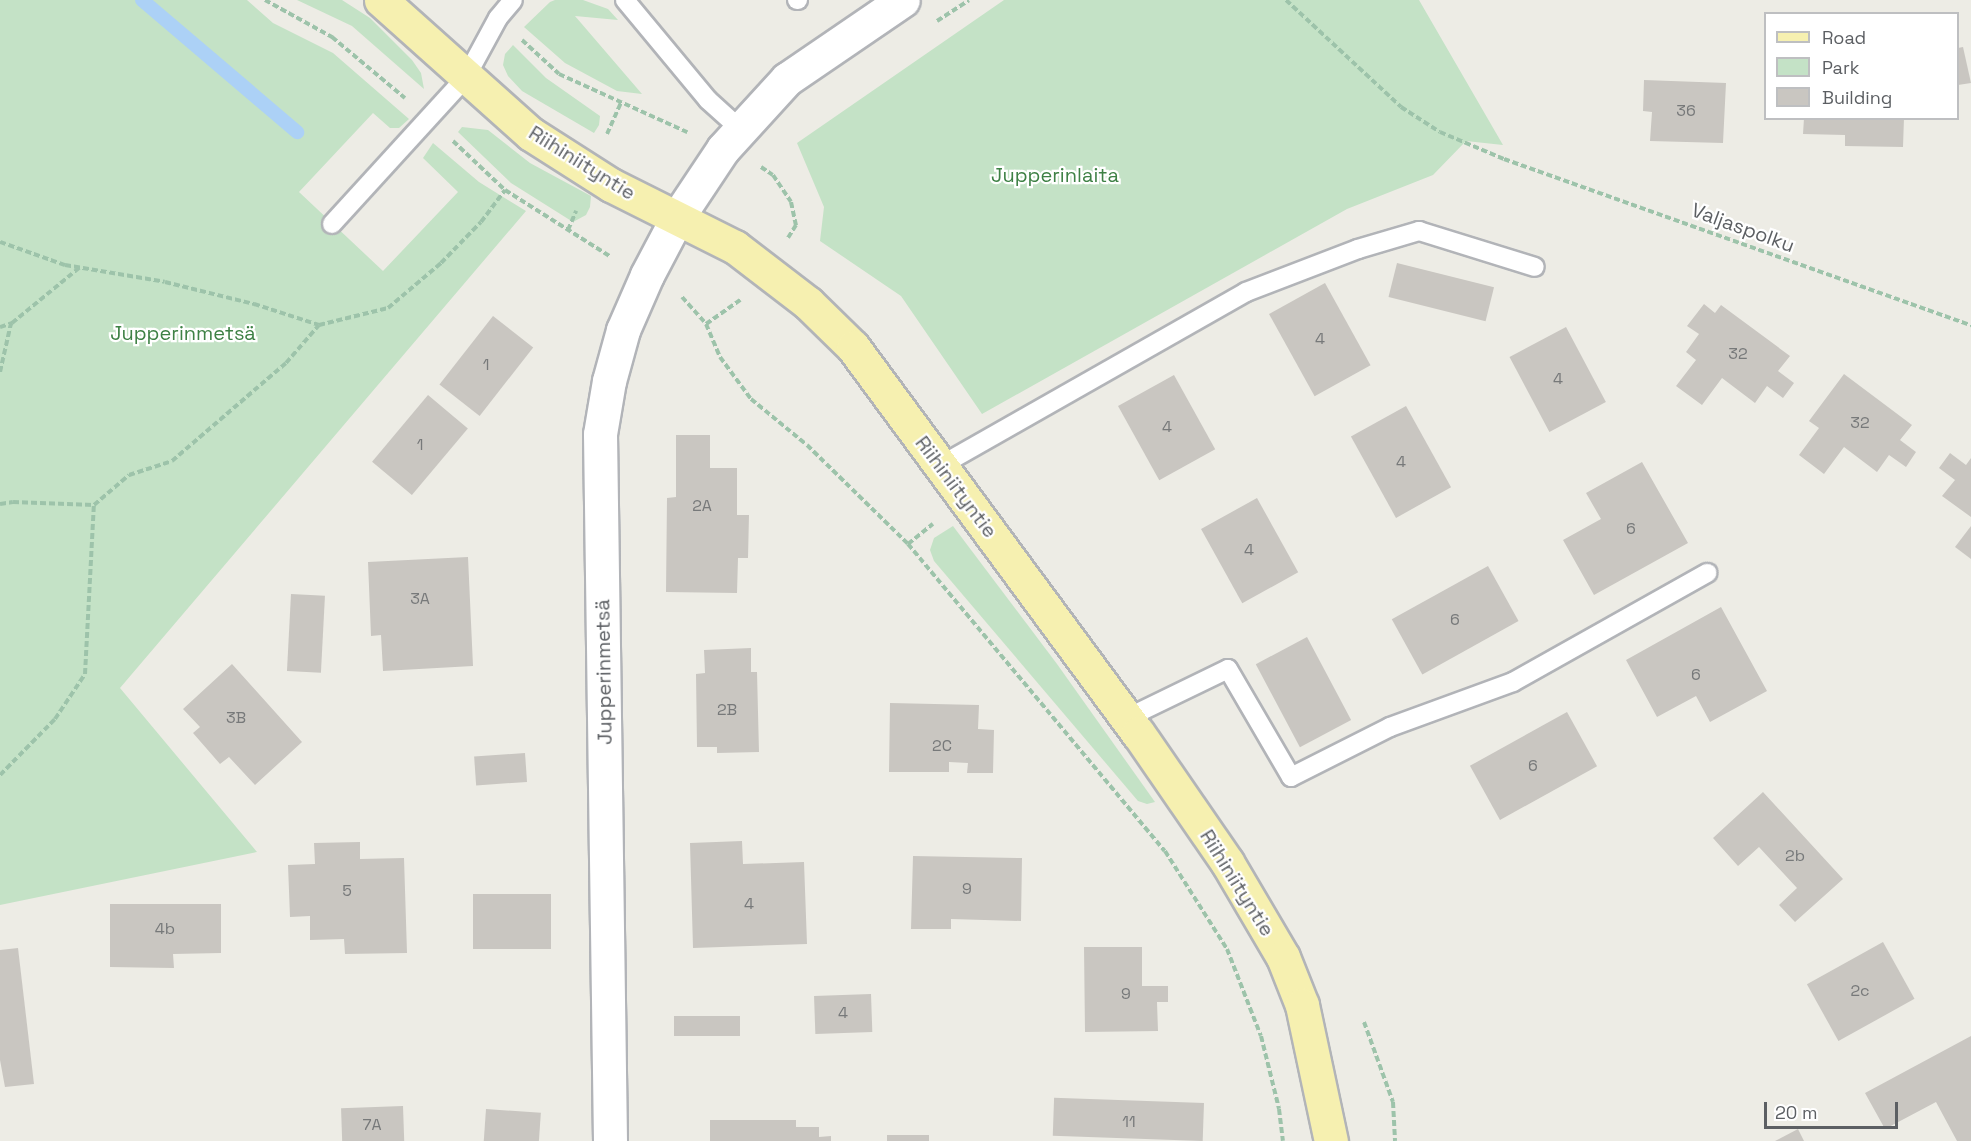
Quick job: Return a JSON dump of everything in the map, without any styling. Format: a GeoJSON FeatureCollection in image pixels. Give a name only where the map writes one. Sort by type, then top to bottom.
{"type":"FeatureCollection","features":[{"type":"Feature","properties":{"kind":"main road","name":"Riihiniityntie"},"geometry":{"type":"LineString","coordinates":[[381,0],[531,134],[611,185],[735,247],[815,310],[854,347],[1127,718],[1227,862],[1283,957],[1302,1005],[1331,1141]]}},
{"type":"Feature","properties":{"kind":"street","name":"Jupperinmetsä"},"geometry":{"type":"LineString","coordinates":[[610,1141],[600,434],[609,381],[623,330],[647,275],[677,218],[731,138],[787,79],[903,0]]}},
{"type":"Feature","properties":{"kind":"lane"},"geometry":{"type":"LineString","coordinates":[[332,224],[466,77],[498,18],[513,0]]}},
{"type":"Feature","properties":{"kind":"lane"},"geometry":{"type":"LineString","coordinates":[[625,0],[708,100],[731,138]]}},
{"type":"Feature","properties":{"kind":"lane"},"geometry":{"type":"LineString","coordinates":[[940,466],[1246,292],[1358,249],[1419,231],[1535,267]]}},
{"type":"Feature","properties":{"kind":"lane"},"geometry":{"type":"LineString","coordinates":[[1127,718],[1228,669],[1291,777],[1390,727],[1513,682],[1707,573]]}},
{"type":"Feature","properties":{"kind":"path"},"geometry":{"type":"LineString","coordinates":[[264,0],[332,37],[429,118],[505,190],[621,264],[670,287],[689,303],[706,324],[730,374],[751,399],[807,445],[908,544],[1165,851],[1227,949],[1261,1036],[1279,1109],[1283,1141]]}},
{"type":"Feature","properties":{"kind":"path","name":"Valjaspolku"},"geometry":{"type":"LineString","coordinates":[[1286,0],[1401,107],[1440,132],[1504,159],[1971,325]]}},
{"type":"Feature","properties":{"kind":"path"},"geometry":{"type":"LineString","coordinates":[[498,18],[559,74],[731,138],[763,168]]}},
{"type":"Feature","properties":{"kind":"path"},"geometry":{"type":"LineString","coordinates":[[0,242],[79,268],[165,282],[319,324],[388,308],[441,263],[481,222],[505,190]]}},
{"type":"Feature","properties":{"kind":"path"},"geometry":{"type":"LineString","coordinates":[[0,327],[12,323],[79,268]]}},
{"type":"Feature","properties":{"kind":"path"},"geometry":{"type":"LineString","coordinates":[[0,372],[12,323]]}},
{"type":"Feature","properties":{"kind":"path"},"geometry":{"type":"LineString","coordinates":[[0,504],[14,502],[94,505],[129,474],[172,461],[286,363],[319,324]]}},
{"type":"Feature","properties":{"kind":"path"},"geometry":{"type":"LineString","coordinates":[[0,775],[55,719],[85,675],[94,505]]}},
{"type":"Feature","properties":{"kind":"path"},"geometry":{"type":"LineString","coordinates":[[1364,1022],[1393,1102],[1395,1141]]}},
{"type":"Feature","properties":{"kind":"green space","name":"Jupperinmetsä"},"geometry":{"type":"Polygon","coordinates":[[[0,0],[247,0],[273,23],[333,53],[409,119],[399,128],[390,128],[373,113],[299,192],[383,271],[458,192],[423,158],[433,143],[479,182],[526,211],[120,688],[257,852],[0,905],[0,0]]]}},
{"type":"Feature","properties":{"kind":"green space"},"geometry":{"type":"Polygon","coordinates":[[[297,0],[342,0],[370,18],[412,60],[421,73],[424,89],[352,26],[297,0]]]}},
{"type":"Feature","properties":{"kind":"green space"},"geometry":{"type":"Polygon","coordinates":[[[555,0],[583,0],[608,9],[618,20],[575,16],[642,94],[617,91],[565,63],[524,27],[555,0]]]}},
{"type":"Feature","properties":{"kind":"green space","name":"Jupperinlaita"},"geometry":{"type":"Polygon","coordinates":[[[1004,0],[1419,0],[1503,145],[1466,141],[1433,175],[1347,209],[982,414],[901,296],[820,241],[824,207],[797,143],[1004,0]]]}},
{"type":"Feature","properties":{"kind":"green space"},"geometry":{"type":"Polygon","coordinates":[[[513,45],[546,78],[600,116],[599,125],[594,133],[522,91],[508,76],[503,65],[505,54],[513,45]]]}},
{"type":"Feature","properties":{"kind":"green space"},"geometry":{"type":"Polygon","coordinates":[[[462,127],[488,130],[530,163],[591,196],[590,207],[586,215],[573,222],[511,183],[458,132],[462,127]]]}},
{"type":"Feature","properties":{"kind":"green space"},"geometry":{"type":"Polygon","coordinates":[[[953,526],[1057,664],[1155,802],[1147,804],[1138,801],[934,561],[930,550],[934,538],[953,526]]]}},
{"type":"Feature","properties":{"kind":"building"},"geometry":{"type":"Polygon","coordinates":[[[1963,47],[1971,83],[1959,85],[1959,48],[1963,47]]]}},
{"type":"Feature","properties":{"kind":"building"},"geometry":{"type":"Polygon","coordinates":[[[1644,80],[1726,83],[1723,143],[1650,141],[1652,112],[1643,111],[1644,80]]]}},
{"type":"Feature","properties":{"kind":"building"},"geometry":{"type":"Polygon","coordinates":[[[1804,120],[1904,120],[1903,147],[1845,146],[1845,135],[1803,134],[1804,120]]]}},
{"type":"Feature","properties":{"kind":"building"},"geometry":{"type":"Polygon","coordinates":[[[1397,263],[1494,287],[1486,321],[1389,297],[1397,263]]]}},
{"type":"Feature","properties":{"kind":"building"},"geometry":{"type":"Polygon","coordinates":[[[1325,283],[1371,365],[1315,396],[1269,314],[1325,283]]]}},
{"type":"Feature","properties":{"kind":"building"},"geometry":{"type":"Polygon","coordinates":[[[1704,304],[1715,313],[1721,305],[1790,356],[1778,371],[1794,383],[1783,398],[1767,386],[1755,403],[1722,378],[1702,405],[1676,386],[1696,360],[1686,352],[1699,334],[1687,326],[1704,304]]]}},
{"type":"Feature","properties":{"kind":"building"},"geometry":{"type":"Polygon","coordinates":[[[493,316],[533,347],[480,416],[439,385],[493,316]]]}},
{"type":"Feature","properties":{"kind":"building"},"geometry":{"type":"Polygon","coordinates":[[[1566,327],[1606,402],[1549,432],[1509,357],[1566,327]]]}},
{"type":"Feature","properties":{"kind":"building"},"geometry":{"type":"Polygon","coordinates":[[[1844,374],[1912,425],[1900,440],[1916,452],[1906,467],[1889,455],[1877,472],[1844,447],[1824,474],[1799,455],[1819,428],[1809,421],[1844,374]]]}},
{"type":"Feature","properties":{"kind":"building"},"geometry":{"type":"Polygon","coordinates":[[[1174,375],[1215,449],[1159,480],[1118,406],[1174,375]]]}},
{"type":"Feature","properties":{"kind":"building"},"geometry":{"type":"Polygon","coordinates":[[[428,395],[468,428],[412,495],[372,462],[428,395]]]}},
{"type":"Feature","properties":{"kind":"building"},"geometry":{"type":"Polygon","coordinates":[[[1406,406],[1451,487],[1396,518],[1351,437],[1406,406]]]}},
{"type":"Feature","properties":{"kind":"building"},"geometry":{"type":"Polygon","coordinates":[[[676,435],[710,435],[710,468],[737,468],[737,515],[749,515],[748,558],[738,558],[737,593],[666,592],[667,498],[676,497],[676,435]]]}},
{"type":"Feature","properties":{"kind":"building"},"geometry":{"type":"Polygon","coordinates":[[[1950,453],[1966,465],[1971,458],[1971,517],[1942,496],[1955,480],[1939,468],[1950,453]]]}},
{"type":"Feature","properties":{"kind":"building"},"geometry":{"type":"Polygon","coordinates":[[[1642,462],[1688,543],[1594,595],[1563,540],[1601,519],[1586,493],[1642,462]]]}},
{"type":"Feature","properties":{"kind":"building"},"geometry":{"type":"Polygon","coordinates":[[[1257,498],[1298,572],[1242,603],[1201,529],[1257,498]]]}},
{"type":"Feature","properties":{"kind":"building"},"geometry":{"type":"Polygon","coordinates":[[[1971,526],[1971,559],[1955,547],[1971,526]]]}},
{"type":"Feature","properties":{"kind":"building"},"geometry":{"type":"Polygon","coordinates":[[[468,557],[473,666],[383,671],[381,635],[371,636],[368,562],[468,557]]]}},
{"type":"Feature","properties":{"kind":"building"},"geometry":{"type":"Polygon","coordinates":[[[1488,566],[1519,621],[1422,674],[1392,619],[1488,566]]]}},
{"type":"Feature","properties":{"kind":"building"},"geometry":{"type":"Polygon","coordinates":[[[291,594],[325,596],[321,673],[287,671],[291,594]]]}},
{"type":"Feature","properties":{"kind":"building"},"geometry":{"type":"Polygon","coordinates":[[[1721,607],[1767,691],[1710,722],[1696,696],[1657,717],[1626,660],[1721,607]]]}},
{"type":"Feature","properties":{"kind":"building"},"geometry":{"type":"Polygon","coordinates":[[[1307,637],[1351,720],[1300,747],[1256,664],[1307,637]]]}},
{"type":"Feature","properties":{"kind":"building"},"geometry":{"type":"Polygon","coordinates":[[[751,648],[751,672],[757,672],[759,752],[717,753],[717,747],[697,747],[696,674],[705,673],[704,650],[751,648]]]}},
{"type":"Feature","properties":{"kind":"building"},"geometry":{"type":"Polygon","coordinates":[[[232,664],[302,742],[255,785],[229,757],[220,764],[193,733],[200,727],[183,709],[232,664]]]}},
{"type":"Feature","properties":{"kind":"building"},"geometry":{"type":"Polygon","coordinates":[[[890,703],[979,705],[978,729],[994,730],[993,773],[967,773],[968,763],[949,762],[949,772],[889,772],[890,703]]]}},
{"type":"Feature","properties":{"kind":"building"},"geometry":{"type":"Polygon","coordinates":[[[1567,712],[1597,766],[1500,820],[1470,766],[1567,712]]]}},
{"type":"Feature","properties":{"kind":"building"},"geometry":{"type":"Polygon","coordinates":[[[525,753],[527,782],[476,785],[474,757],[525,753]]]}},
{"type":"Feature","properties":{"kind":"building"},"geometry":{"type":"Polygon","coordinates":[[[1763,792],[1843,879],[1795,922],[1779,905],[1797,888],[1759,847],[1738,866],[1713,838],[1763,792]]]}},
{"type":"Feature","properties":{"kind":"building"},"geometry":{"type":"Polygon","coordinates":[[[742,841],[743,864],[804,862],[807,944],[693,948],[690,843],[742,841]]]}},
{"type":"Feature","properties":{"kind":"building"},"geometry":{"type":"Polygon","coordinates":[[[360,842],[360,859],[404,858],[407,953],[345,954],[344,939],[310,940],[310,916],[290,917],[288,865],[315,864],[314,843],[360,842]]]}},
{"type":"Feature","properties":{"kind":"building"},"geometry":{"type":"Polygon","coordinates":[[[913,856],[1022,858],[1021,921],[951,919],[951,929],[911,929],[913,856]]]}},
{"type":"Feature","properties":{"kind":"building"},"geometry":{"type":"Polygon","coordinates":[[[473,894],[551,894],[551,949],[473,949],[473,894]]]}},
{"type":"Feature","properties":{"kind":"building"},"geometry":{"type":"Polygon","coordinates":[[[110,904],[221,904],[221,953],[173,954],[174,968],[110,967],[110,904]]]}},
{"type":"Feature","properties":{"kind":"building"},"geometry":{"type":"Polygon","coordinates":[[[1883,942],[1915,999],[1838,1041],[1807,984],[1883,942]]]}},
{"type":"Feature","properties":{"kind":"building"},"geometry":{"type":"Polygon","coordinates":[[[1084,947],[1142,947],[1142,986],[1168,986],[1168,1002],[1157,1002],[1158,1031],[1085,1032],[1084,947]]]}},
{"type":"Feature","properties":{"kind":"building"},"geometry":{"type":"Polygon","coordinates":[[[18,948],[34,1084],[5,1087],[0,1060],[0,950],[18,948]]]}},
{"type":"Feature","properties":{"kind":"building"},"geometry":{"type":"Polygon","coordinates":[[[871,994],[872,1032],[815,1034],[814,996],[871,994]]]}},
{"type":"Feature","properties":{"kind":"building"},"geometry":{"type":"Polygon","coordinates":[[[674,1016],[740,1016],[740,1036],[674,1036],[674,1016]]]}},
{"type":"Feature","properties":{"kind":"building"},"geometry":{"type":"Polygon","coordinates":[[[1971,1036],[1971,1141],[1957,1141],[1936,1102],[1885,1129],[1865,1093],[1971,1036]]]}},
{"type":"Feature","properties":{"kind":"building"},"geometry":{"type":"Polygon","coordinates":[[[1054,1098],[1204,1103],[1203,1141],[1053,1136],[1054,1098]]]}},
{"type":"Feature","properties":{"kind":"building"},"geometry":{"type":"Polygon","coordinates":[[[403,1106],[404,1141],[342,1141],[341,1108],[403,1106]]]}},
{"type":"Feature","properties":{"kind":"building"},"geometry":{"type":"Polygon","coordinates":[[[486,1109],[541,1113],[539,1141],[484,1141],[486,1109]]]}},
{"type":"Feature","properties":{"kind":"building"},"geometry":{"type":"Polygon","coordinates":[[[710,1120],[796,1120],[796,1127],[819,1127],[819,1137],[831,1136],[831,1141],[710,1141],[710,1120]]]}},
{"type":"Feature","properties":{"kind":"building"},"geometry":{"type":"Polygon","coordinates":[[[1798,1129],[1804,1141],[1775,1141],[1798,1129]]]}},
{"type":"Feature","properties":{"kind":"building"},"geometry":{"type":"Polygon","coordinates":[[[887,1135],[929,1135],[929,1141],[887,1141],[887,1135]]]}},
{"type":"Feature","properties":{"kind":"waterway"},"geometry":{"type":"LineString","coordinates":[[142,0],[297,132]]}}]}
